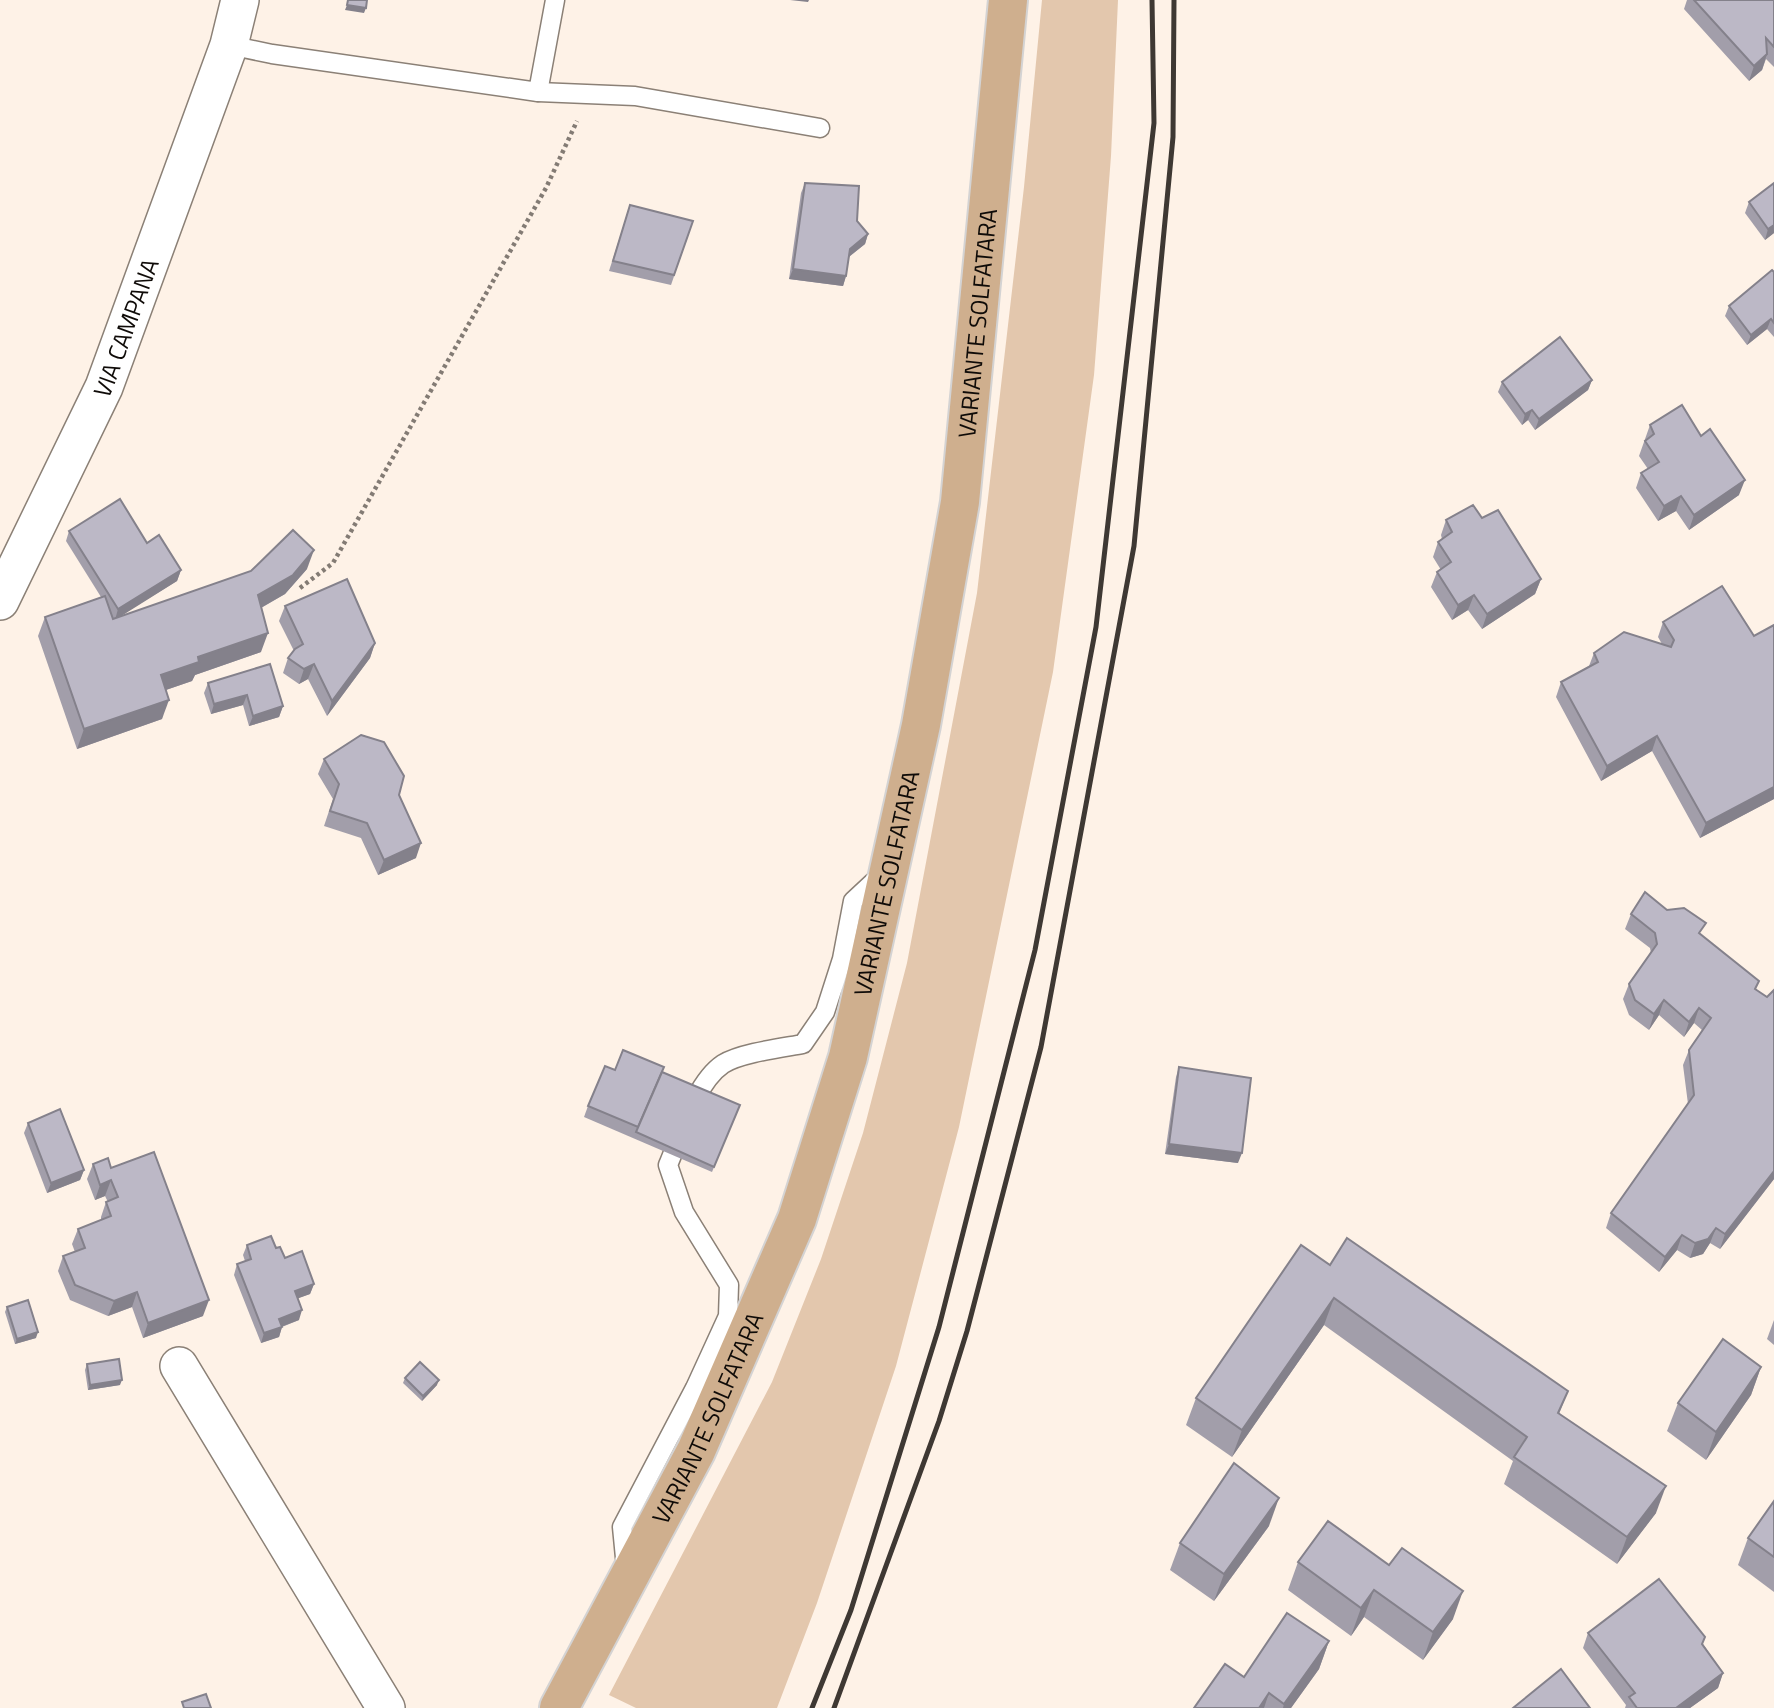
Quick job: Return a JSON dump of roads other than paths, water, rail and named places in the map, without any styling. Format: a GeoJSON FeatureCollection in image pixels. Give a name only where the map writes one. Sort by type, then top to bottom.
{"type":"FeatureCollection","features":[{"type":"Feature","properties":{"kind":"main road","name":"VARIANTE SOLFATARA"},"geometry":{"type":"LineString","coordinates":[[559,1708],[696,1451],[797,1219],[848,1057],[921,725],[960,502],[1008,0]]}},
{"type":"Feature","properties":{"kind":"street","name":"VIA CAMPANA"},"geometry":{"type":"LineString","coordinates":[[0,601],[104,387],[229,45],[240,0]]}},
{"type":"Feature","properties":{"kind":"street"},"geometry":{"type":"LineString","coordinates":[[179,1366],[386,1708]]}},
{"type":"Feature","properties":{"kind":"lane"},"geometry":{"type":"LineString","coordinates":[[538,92],[555,0]]}},
{"type":"Feature","properties":{"kind":"lane"},"geometry":{"type":"LineString","coordinates":[[229,45],[272,54],[538,92],[635,96],[820,128]]}},
{"type":"Feature","properties":{"kind":"lane"},"geometry":{"type":"LineString","coordinates":[[627,1581],[622,1527],[695,1388],[728,1316],[729,1285],[684,1212],[668,1165],[703,1084],[723,1064],[763,1051],[803,1044],[825,1012],[842,959],[853,901],[890,867]]}},
{"type":"Feature","properties":{"kind":"railway"},"geometry":{"type":"LineString","coordinates":[[812,1708],[851,1610],[939,1327],[1035,950],[1096,627],[1154,123],[1152,0]]}},
{"type":"Feature","properties":{"kind":"railway"},"geometry":{"type":"LineString","coordinates":[[834,1708],[939,1421],[967,1331],[1041,1047],[1134,546],[1173,137],[1174,0]]}}]}
